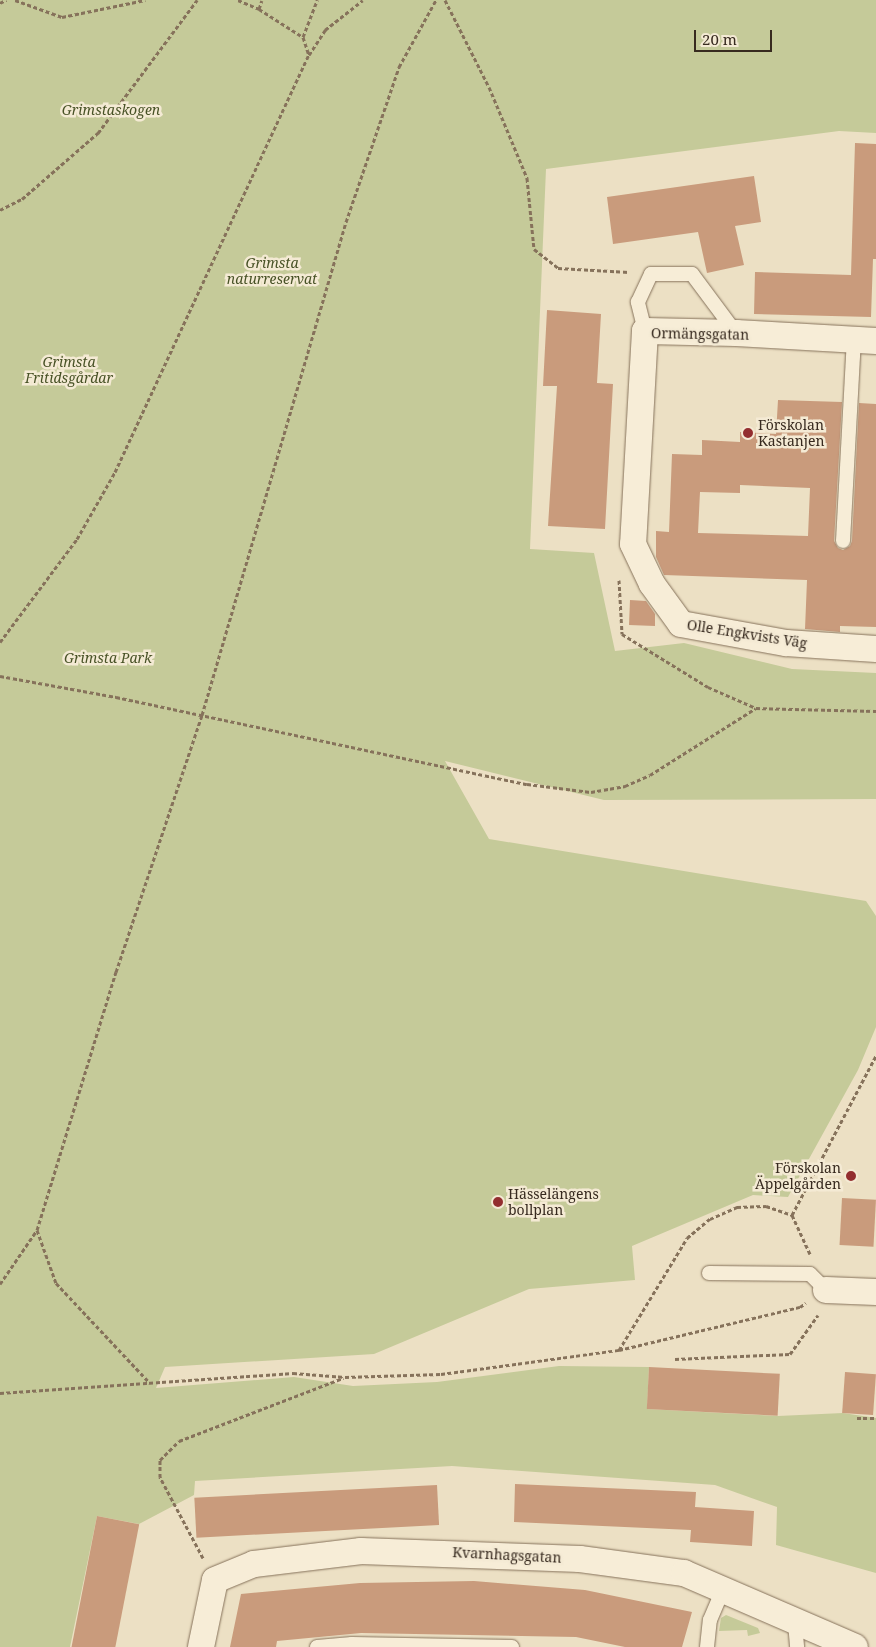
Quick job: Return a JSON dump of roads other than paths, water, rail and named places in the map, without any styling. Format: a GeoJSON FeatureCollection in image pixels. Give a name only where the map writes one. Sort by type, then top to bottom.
{"type":"FeatureCollection","features":[{"type":"Feature","properties":{"kind":"street","name":"Ormängsgatan"},"geometry":{"type":"LineString","coordinates":[[633,544],[645,331],[736,333],[865,340]]}},
{"type":"Feature","properties":{"kind":"street","name":"Olle Engkvists Väg"},"geometry":{"type":"LineString","coordinates":[[633,544],[652,584],[681,624],[786,643],[876,649]]}},
{"type":"Feature","properties":{"kind":"street"},"geometry":{"type":"LineString","coordinates":[[831,1290],[876,1292]]}},
{"type":"Feature","properties":{"kind":"street","name":"Kvarnhagsgatan"},"geometry":{"type":"LineString","coordinates":[[201,1647],[215,1580],[254,1564],[361,1550],[580,1558],[684,1573],[723,1589],[796,1635],[855,1647]]}},
{"type":"Feature","properties":{"kind":"lane"},"geometry":{"type":"LineString","coordinates":[[645,331],[638,302],[651,274],[692,274],[736,333]]}},
{"type":"Feature","properties":{"kind":"lane"},"geometry":{"type":"LineString","coordinates":[[843,541],[865,340]]}},
{"type":"Feature","properties":{"kind":"lane"},"geometry":{"type":"LineString","coordinates":[[709,1273],[810,1274],[831,1290]]}},
{"type":"Feature","properties":{"kind":"lane"},"geometry":{"type":"LineString","coordinates":[[707,1647],[710,1620],[723,1589]]}},
{"type":"Feature","properties":{"kind":"lane"},"geometry":{"type":"LineString","coordinates":[[317,1647],[352,1644],[512,1647]]}},
{"type":"Feature","properties":{"kind":"place","name":"Förskolan Kastanjen"},"geometry":{"type":"Point","coordinates":[748,433]}},
{"type":"Feature","properties":{"kind":"place","name":"Förskolan Äppelgården"},"geometry":{"type":"Point","coordinates":[851,1176]}},
{"type":"Feature","properties":{"kind":"place","name":"Hässelängens bollplan"},"geometry":{"type":"Point","coordinates":[498,1202]}},
{"type":"Feature","properties":{"kind":"park label","name":"Grimstaskogen"},"geometry":{"type":"Point","coordinates":[111,110]}},
{"type":"Feature","properties":{"kind":"park label","name":"Grimsta naturreservat"},"geometry":{"type":"Point","coordinates":[272,272]}},
{"type":"Feature","properties":{"kind":"park label","name":"Grimsta Fritidsgårdar"},"geometry":{"type":"Point","coordinates":[69,370]}},
{"type":"Feature","properties":{"kind":"park label","name":"Grimsta Park"},"geometry":{"type":"Point","coordinates":[108,658]}}]}
